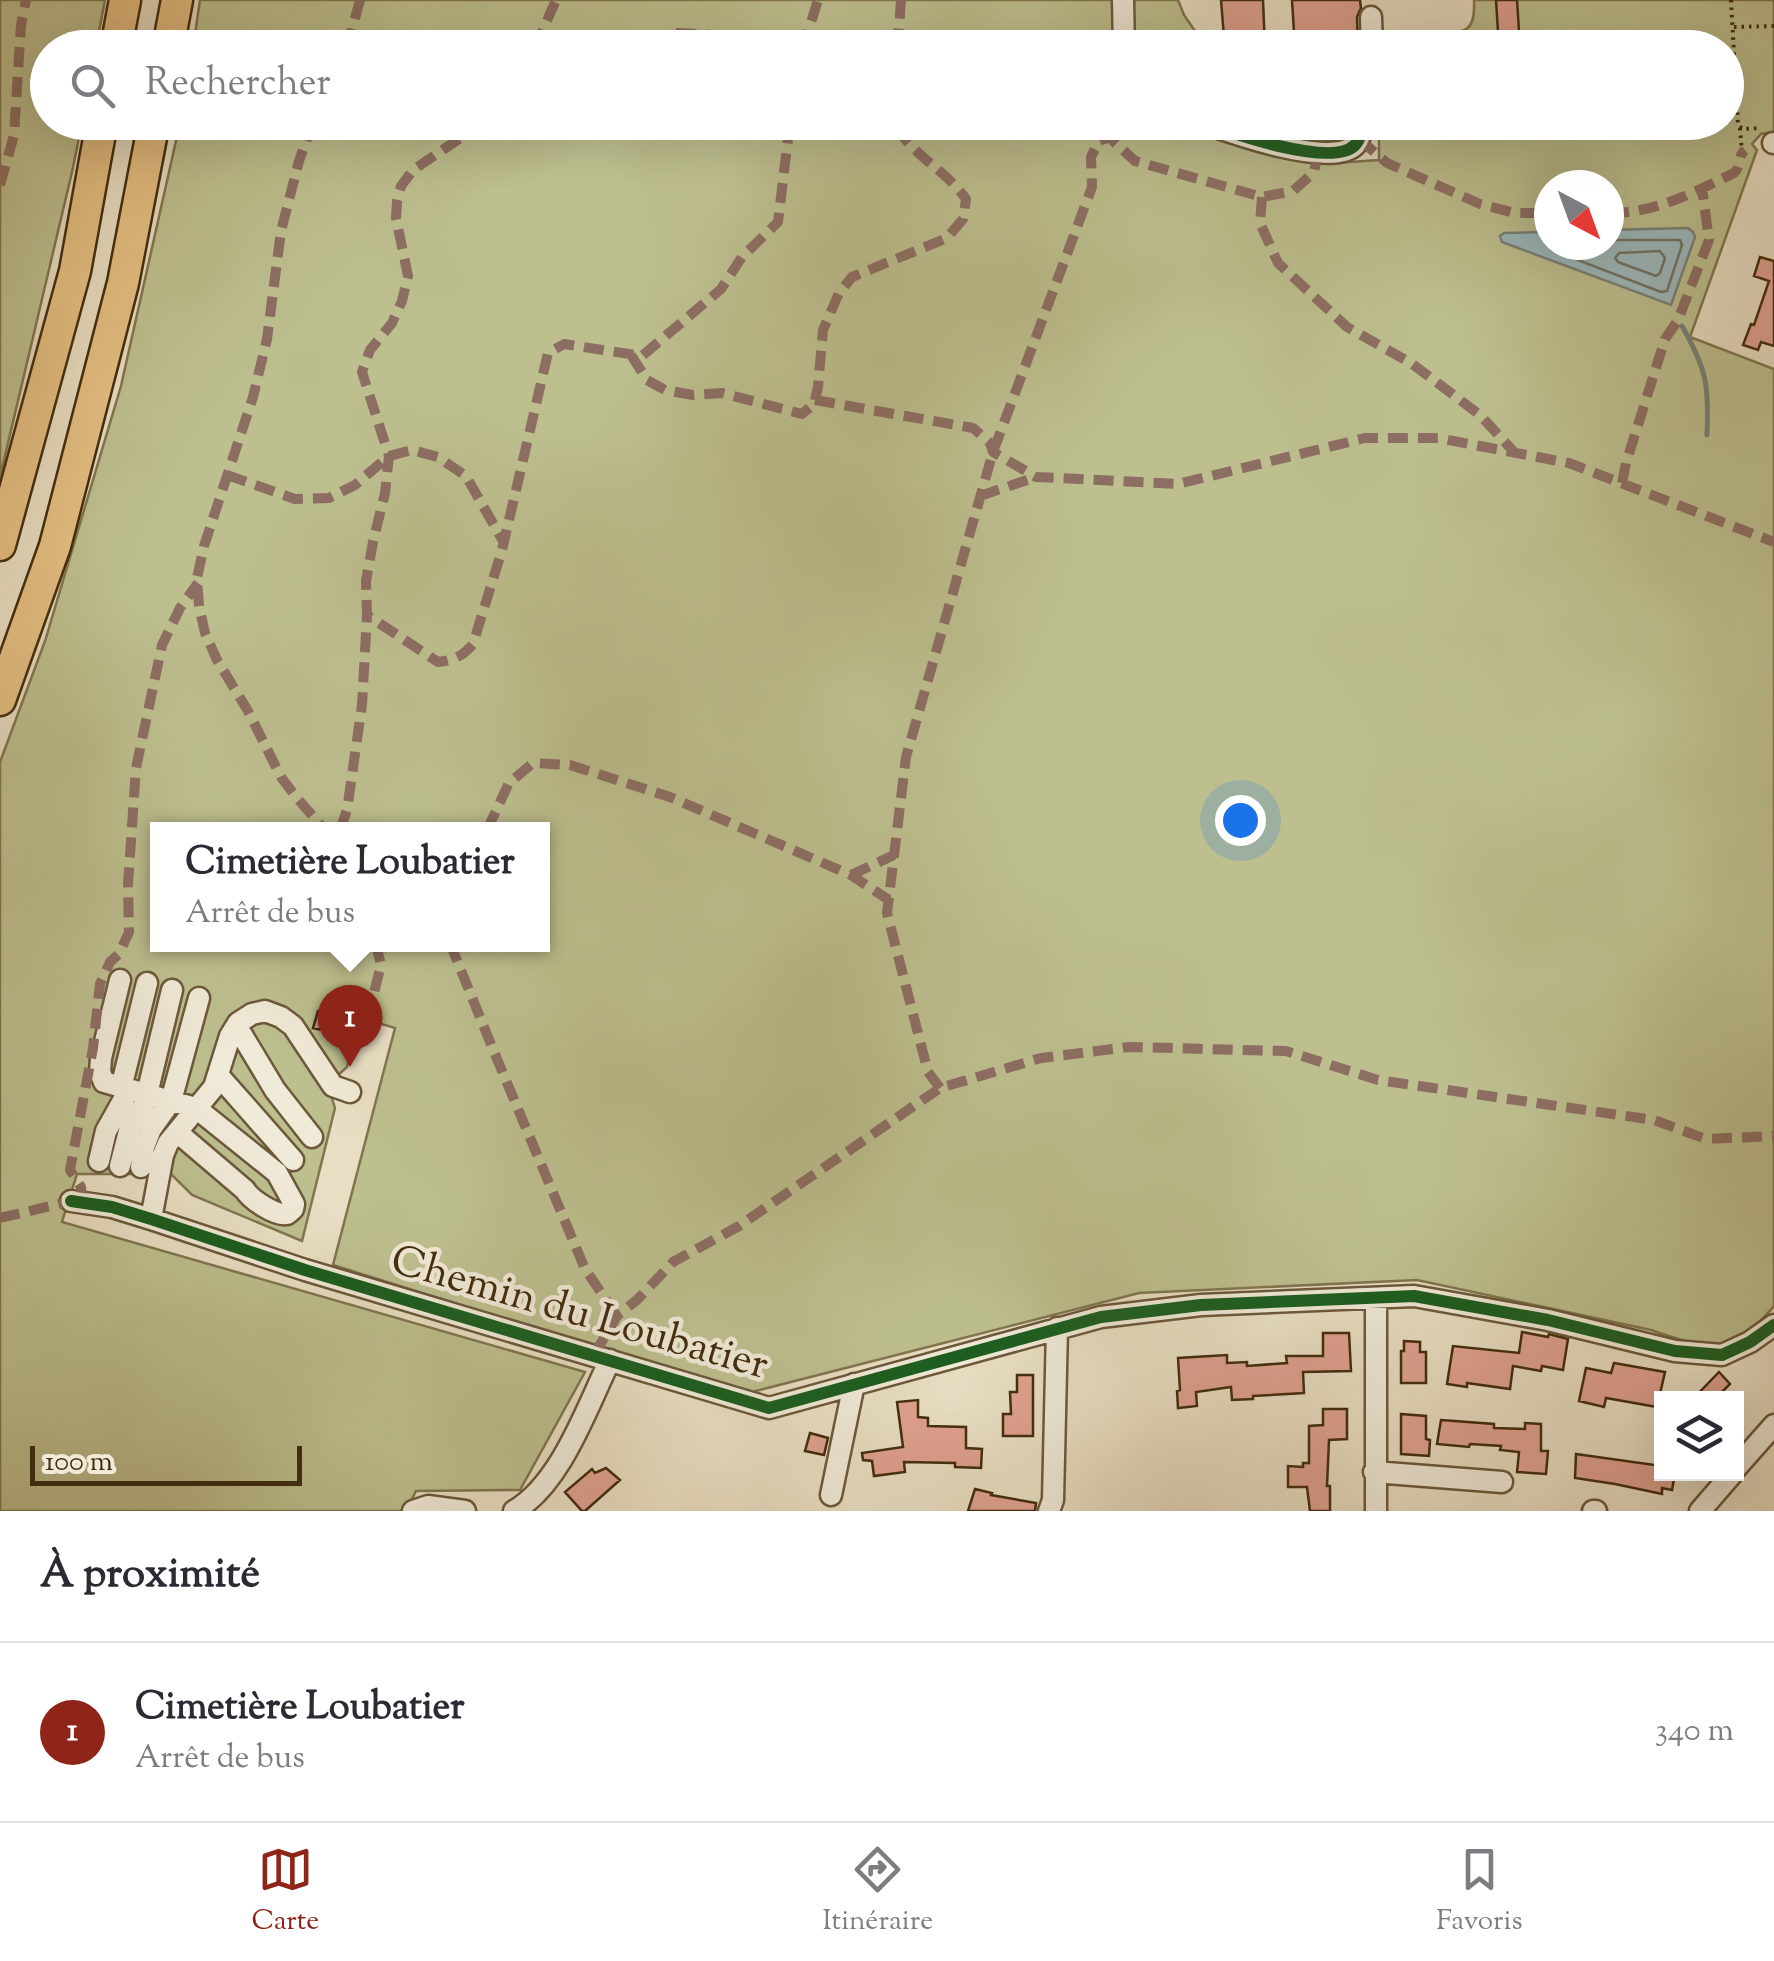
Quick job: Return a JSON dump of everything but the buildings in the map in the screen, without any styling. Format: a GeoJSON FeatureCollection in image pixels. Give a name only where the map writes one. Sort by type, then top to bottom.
{"type":"FeatureCollection","features":[{"type":"Feature","properties":{"kind":"highway"},"geometry":{"type":"LineString","coordinates":[[119,30],[125,0]]}},
{"type":"Feature","properties":{"kind":"highway"},"geometry":{"type":"LineString","coordinates":[[171,30],[177,0]]}},
{"type":"Feature","properties":{"kind":"highway"},"geometry":{"type":"LineString","coordinates":[[0,545],[75,271],[99,140]]}},
{"type":"Feature","properties":{"kind":"highway"},"geometry":{"type":"LineString","coordinates":[[0,700],[55,546],[123,283],[151,140]]}},
{"type":"Feature","properties":{"kind":"street"},"geometry":{"type":"LineString","coordinates":[[1122,0],[1123,30]]}},
{"type":"Feature","properties":{"kind":"street"},"geometry":{"type":"LineString","coordinates":[[1371,17],[1371,30]]}},
{"type":"Feature","properties":{"kind":"street"},"geometry":{"type":"LineString","coordinates":[[1253,140],[1318,153],[1348,150],[1358,140]]}},
{"type":"Feature","properties":{"kind":"street"},"geometry":{"type":"LineString","coordinates":[[120,980],[101,1058],[104,1082],[196,1108],[278,1173],[294,1209],[282,1214],[252,1200],[177,1132]]}},
{"type":"Feature","properties":{"kind":"street"},"geometry":{"type":"LineString","coordinates":[[132,1091],[147,983]]}},
{"type":"Feature","properties":{"kind":"street"},"geometry":{"type":"LineString","coordinates":[[172,990],[132,1091],[106,1131],[120,1165],[144,1147],[172,1100],[199,998]]}},
{"type":"Feature","properties":{"kind":"street"},"geometry":{"type":"LineString","coordinates":[[150,1218],[168,1143],[214,1086],[230,1036],[252,1014],[265,1012],[294,1026],[333,1086],[350,1092]]}},
{"type":"Feature","properties":{"kind":"street"},"geometry":{"type":"LineString","coordinates":[[235,1028],[312,1137]]}},
{"type":"Feature","properties":{"kind":"street"},"geometry":{"type":"LineString","coordinates":[[219,1076],[292,1160]]}},
{"type":"Feature","properties":{"kind":"street","name":"Chemin du Loubatier"},"geometry":{"type":"LineString","coordinates":[[72,1201],[150,1218],[305,1270],[769,1408],[1100,1317],[1201,1305],[1414,1296],[1548,1320],[1676,1351],[1722,1355],[1774,1325]]}},
{"type":"Feature","properties":{"kind":"street"},"geometry":{"type":"LineString","coordinates":[[1376,1299],[1376,1511]]}},
{"type":"Feature","properties":{"kind":"street"},"geometry":{"type":"LineString","coordinates":[[1049,1511],[1053,1500],[1057,1328]]}},
{"type":"Feature","properties":{"kind":"street"},"geometry":{"type":"LineString","coordinates":[[514,1511],[558,1468],[610,1360]]}},
{"type":"Feature","properties":{"kind":"street"},"geometry":{"type":"LineString","coordinates":[[831,1495],[854,1384]]}},
{"type":"Feature","properties":{"kind":"street"},"geometry":{"type":"LineString","coordinates":[[1744,1460],[1774,1425]]}},
{"type":"Feature","properties":{"kind":"street"},"geometry":{"type":"LineString","coordinates":[[1374,1472],[1502,1482]]}},
{"type":"Feature","properties":{"kind":"street"},"geometry":{"type":"LineString","coordinates":[[1700,1511],[1726,1481]]}},
{"type":"Feature","properties":{"kind":"street"},"geometry":{"type":"LineString","coordinates":[[412,1511],[428,1506],[465,1511]]}},
{"type":"Feature","properties":{"kind":"path"},"geometry":{"type":"LineString","coordinates":[[1732,0],[1733,30]]}},
{"type":"Feature","properties":{"kind":"path"},"geometry":{"type":"LineString","coordinates":[[1733,27],[1774,26]]}},
{"type":"Feature","properties":{"kind":"path"},"geometry":{"type":"LineString","coordinates":[[1744,128],[1774,128]]}},
{"type":"Feature","properties":{"kind":"path"},"geometry":{"type":"LineString","coordinates":[[1741,140],[1742,152]]}},
{"type":"Feature","properties":{"kind":"green space"},"geometry":{"type":"Polygon","coordinates":[[[0,0],[105,0],[99,30],[30,30],[30,140],[79,140],[0,477],[0,0]]]}},
{"type":"Feature","properties":{"kind":"green space"},"geometry":{"type":"Polygon","coordinates":[[[200,0],[1114,0],[1115,30],[196,30],[200,0]]]}},
{"type":"Feature","properties":{"kind":"green space"},"geometry":{"type":"Polygon","coordinates":[[[1131,0],[1178,0],[1194,30],[1132,30],[1131,0]]]}},
{"type":"Feature","properties":{"kind":"green space"},"geometry":{"type":"Polygon","coordinates":[[[1474,0],[1774,0],[1774,132],[1761,134],[1752,144],[1757,150],[1690,337],[1774,369],[1774,1306],[1759,1322],[1731,1340],[1703,1344],[1417,1280],[1139,1293],[744,1394],[333,1265],[395,1028],[359,1017],[347,1067],[336,1077],[331,1095],[335,1108],[302,1241],[192,1195],[171,1174],[77,1174],[62,1222],[585,1372],[520,1490],[416,1491],[406,1511],[0,1511],[0,762],[45,641],[121,386],[176,140],[1224,140],[1258,152],[1319,164],[1379,160],[1379,140],[1744,140],[1744,30],[1464,30],[1469,27],[1474,0]]]}},
{"type":"Feature","properties":{"kind":"water"},"geometry":{"type":"Polygon","coordinates":[[[1688,228],[1693,232],[1695,237],[1671,305],[1550,260],[1624,260],[1624,230],[1688,228]]]}},
{"type":"Feature","properties":{"kind":"water"},"geometry":{"type":"Polygon","coordinates":[[[1534,232],[1534,254],[1502,242],[1500,236],[1534,232]]]}},
{"type":"Feature","properties":{"kind":"waterway"},"geometry":{"type":"LineString","coordinates":[[1682,326],[1705,378],[1707,435]]}},
{"type":"Feature","properties":{"kind":"marked path"},"geometry":{"type":"LineString","coordinates":[[0,185],[14,135],[26,0]]}},
{"type":"Feature","properties":{"kind":"marked path"},"geometry":{"type":"LineString","coordinates":[[352,30],[360,0]]}},
{"type":"Feature","properties":{"kind":"marked path"},"geometry":{"type":"LineString","coordinates":[[543,30],[556,0]]}},
{"type":"Feature","properties":{"kind":"marked path"},"geometry":{"type":"LineString","coordinates":[[809,30],[818,0]]}},
{"type":"Feature","properties":{"kind":"marked path"},"geometry":{"type":"LineString","coordinates":[[899,30],[901,0]]}},
{"type":"Feature","properties":{"kind":"marked path"},"geometry":{"type":"LineString","coordinates":[[307,140],[281,231],[267,339],[253,397],[197,578],[205,633],[217,660],[281,777],[318,822]]}},
{"type":"Feature","properties":{"kind":"marked path"},"geometry":{"type":"LineString","coordinates":[[457,140],[413,170],[401,186],[396,218],[408,276],[392,323],[370,350],[362,372],[389,456],[366,581],[367,615],[438,662],[458,657],[473,644],[502,550],[548,353],[564,344],[642,356],[721,289],[742,257],[778,222],[788,140]]}},
{"type":"Feature","properties":{"kind":"marked path"},"geometry":{"type":"LineString","coordinates":[[631,355],[647,380],[665,390],[693,395],[722,393],[802,414],[814,404],[823,330],[839,293],[852,277],[947,238],[963,219],[966,199],[906,140]]}},
{"type":"Feature","properties":{"kind":"marked path"},"geometry":{"type":"LineString","coordinates":[[940,1088],[928,1072],[887,913],[906,757],[993,452],[1092,187],[1091,157],[1102,140]]}},
{"type":"Feature","properties":{"kind":"marked path"},"geometry":{"type":"LineString","coordinates":[[1112,140],[1135,161],[1262,197],[1293,191],[1314,172],[1318,153]]}},
{"type":"Feature","properties":{"kind":"marked path"},"geometry":{"type":"LineString","coordinates":[[1360,140],[1387,163],[1480,204],[1515,213],[1534,213]]}},
{"type":"Feature","properties":{"kind":"marked path"},"geometry":{"type":"LineString","coordinates":[[1624,212],[1658,206],[1734,173],[1745,150]]}},
{"type":"Feature","properties":{"kind":"marked path"},"geometry":{"type":"LineString","coordinates":[[1622,483],[1665,339],[1678,320],[1709,240],[1702,188]]}},
{"type":"Feature","properties":{"kind":"marked path"},"geometry":{"type":"LineString","coordinates":[[1262,197],[1260,223],[1278,263],[1347,327],[1411,363],[1480,415],[1514,452]]}},
{"type":"Feature","properties":{"kind":"marked path"},"geometry":{"type":"LineString","coordinates":[[815,400],[973,428],[990,443],[993,452],[1036,477],[1178,484],[1365,438],[1438,438],[1569,463],[1774,542]]}},
{"type":"Feature","properties":{"kind":"marked path"},"geometry":{"type":"LineString","coordinates":[[227,475],[295,499],[329,498],[355,485],[389,456],[412,450],[438,457],[466,476],[503,541]]}},
{"type":"Feature","properties":{"kind":"marked path"},"geometry":{"type":"LineString","coordinates":[[980,496],[1036,477]]}},
{"type":"Feature","properties":{"kind":"marked path"},"geometry":{"type":"LineString","coordinates":[[83,1203],[81,1187],[70,1170],[93,1048],[100,984],[129,932],[128,884],[136,768],[162,645],[180,608],[198,583]]}},
{"type":"Feature","properties":{"kind":"marked path"},"geometry":{"type":"LineString","coordinates":[[343,822],[362,705],[367,615]]}},
{"type":"Feature","properties":{"kind":"marked path"},"geometry":{"type":"LineString","coordinates":[[491,822],[509,783],[533,763],[570,765],[670,797],[851,875],[889,900]]}},
{"type":"Feature","properties":{"kind":"marked path"},"geometry":{"type":"LineString","coordinates":[[851,875],[894,855]]}},
{"type":"Feature","properties":{"kind":"marked path"},"geometry":{"type":"LineString","coordinates":[[367,1020],[381,965],[378,952]]}},
{"type":"Feature","properties":{"kind":"marked path"},"geometry":{"type":"LineString","coordinates":[[454,952],[585,1269],[617,1316]]}},
{"type":"Feature","properties":{"kind":"marked path"},"geometry":{"type":"LineString","coordinates":[[594,1355],[617,1316],[673,1262],[739,1226],[940,1088],[1041,1058],[1129,1047],[1286,1051],[1378,1080],[1654,1120],[1706,1139],[1774,1136]]}},
{"type":"Feature","properties":{"kind":"marked path"},"geometry":{"type":"LineString","coordinates":[[0,1218],[71,1201]]}},
{"type":"Feature","properties":{"kind":"cycle path"},"geometry":{"type":"LineString","coordinates":[[1259,140],[1325,153],[1343,151],[1358,140]]}},
{"type":"Feature","properties":{"kind":"cycle path"},"geometry":{"type":"LineString","coordinates":[[71,1201],[112,1207],[305,1270],[769,1408],[1101,1317],[1201,1305],[1414,1296],[1548,1320],[1675,1351],[1722,1355],[1774,1325]]}},
{"type":"Feature","properties":{"kind":"place","name":"Cimetière Loubatier"},"geometry":{"type":"Point","coordinates":[350,1067]}}]}
